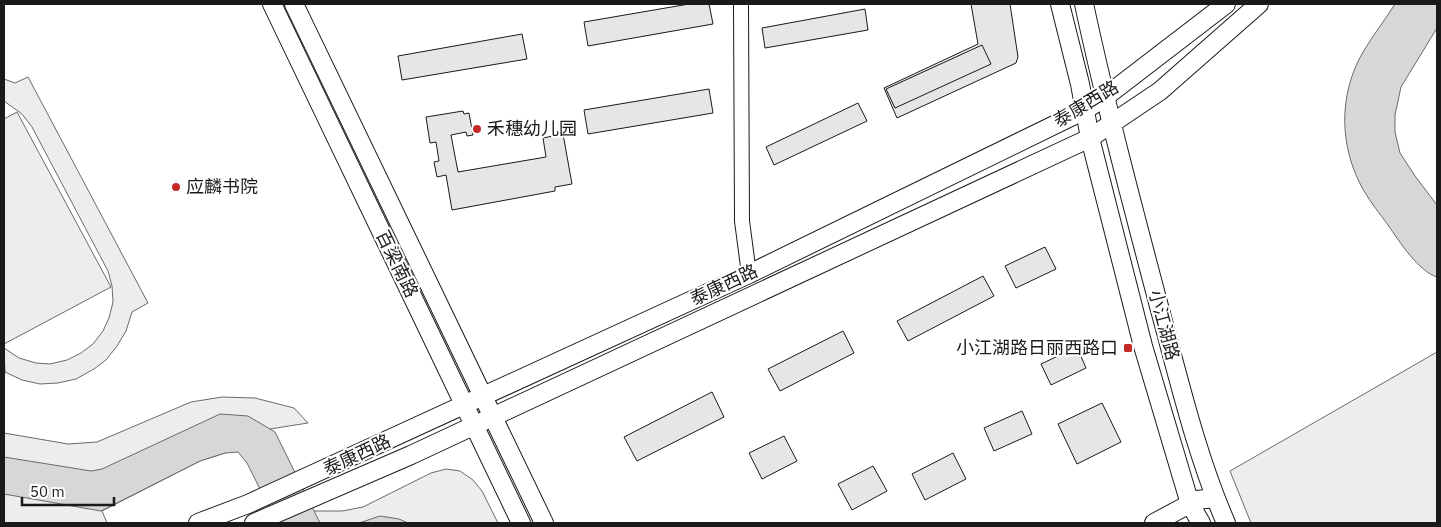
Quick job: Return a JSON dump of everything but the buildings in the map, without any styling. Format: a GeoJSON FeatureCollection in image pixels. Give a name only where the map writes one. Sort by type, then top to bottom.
{"type":"FeatureCollection","features":[{"type":"Feature","properties":{"kind":"main road","name":"百梁南路"},"geometry":{"type":"LineString","coordinates":[[272,4],[521,523]]}},
{"type":"Feature","properties":{"kind":"main road","name":"百梁南路"},"geometry":{"type":"LineString","coordinates":[[294,4],[544,523]]}},
{"type":"Feature","properties":{"kind":"main road","name":"小江湖路"},"geometry":{"type":"LineString","coordinates":[[1060,4],[1090,138],[1143,346],[1190,504],[1198,522]]}},
{"type":"Feature","properties":{"kind":"main road","name":"小江湖路"},"geometry":{"type":"LineString","coordinates":[[1084,4],[1105,97],[1177,374],[1215,498],[1226,523]]}},
{"type":"Feature","properties":{"kind":"main road","name":"泰康西路"},"geometry":{"type":"LineString","coordinates":[[198,523],[248,504],[299,481],[750,274],[1085,110],[1105,97],[1226,4]]}},
{"type":"Feature","properties":{"kind":"main road","name":"泰康西路"},"geometry":{"type":"LineString","coordinates":[[255,523],[411,455],[1090,138],[1160,92],[1259,4]]}},
{"type":"Feature","properties":{"kind":"main road"},"geometry":{"type":"LineString","coordinates":[[1154,523],[1197,500],[1215,498]]}},
{"type":"Feature","properties":{"kind":"main road"},"geometry":{"type":"LineString","coordinates":[[1198,522],[1215,498]]}},
{"type":"Feature","properties":{"kind":"street"},"geometry":{"type":"LineString","coordinates":[[741,4],[742,221],[750,274]]}},
{"type":"Feature","properties":{"kind":"shaded area"},"geometry":{"type":"Polygon","coordinates":[[[1395,4],[1437,4],[1437,28],[1401,87],[1395,115],[1395,132],[1400,153],[1437,205],[1437,277],[1416,263],[1364,191],[1350,157],[1346,139],[1346,104],[1349,86],[1355,69],[1363,52],[1395,4]]]}},
{"type":"Feature","properties":{"kind":"shaded area"},"geometry":{"type":"Polygon","coordinates":[[[28,77],[148,303],[132,312],[126,331],[106,360],[76,379],[58,383],[40,384],[22,380],[5,372],[4,348],[19,358],[36,363],[50,364],[67,360],[81,353],[93,344],[103,331],[113,302],[112,286],[108,271],[32,127],[22,114],[4,101],[4,79],[15,83],[28,77]]]}},
{"type":"Feature","properties":{"kind":"shaded area"},"geometry":{"type":"Polygon","coordinates":[[[17,112],[111,287],[4,344],[4,119],[17,112]]]}},
{"type":"Feature","properties":{"kind":"shaded area"},"geometry":{"type":"Polygon","coordinates":[[[1437,352],[1437,523],[1251,523],[1230,471],[1437,352]]]}},
{"type":"Feature","properties":{"kind":"shaded area"},"geometry":{"type":"Polygon","coordinates":[[[222,397],[255,398],[294,408],[308,423],[270,429],[225,453],[200,461],[102,511],[107,523],[4,523],[4,433],[68,444],[97,442],[191,402],[222,397]]]}},
{"type":"Feature","properties":{"kind":"shaded area"},"geometry":{"type":"Polygon","coordinates":[[[220,414],[248,416],[275,432],[320,523],[277,523],[247,463],[238,452],[225,453],[200,461],[101,511],[4,494],[4,457],[91,471],[102,469],[220,414]]]}},
{"type":"Feature","properties":{"kind":"shaded area"},"geometry":{"type":"Polygon","coordinates":[[[446,469],[460,471],[473,480],[482,491],[498,523],[287,523],[314,511],[342,511],[363,507],[431,473],[446,469]]]}},
{"type":"Feature","properties":{"kind":"shaded area"},"geometry":{"type":"Polygon","coordinates":[[[380,516],[399,519],[408,523],[359,523],[380,516]]]}},
{"type":"Feature","properties":{"kind":"place","name":"禾穗幼儿园"},"geometry":{"type":"Point","coordinates":[477,129]}},
{"type":"Feature","properties":{"kind":"place","name":"应麟书院"},"geometry":{"type":"Point","coordinates":[176,187]}},
{"type":"Feature","properties":{"kind":"place","name":"小江湖路日丽西路口"},"geometry":{"type":"Point","coordinates":[1128,348]}}]}
